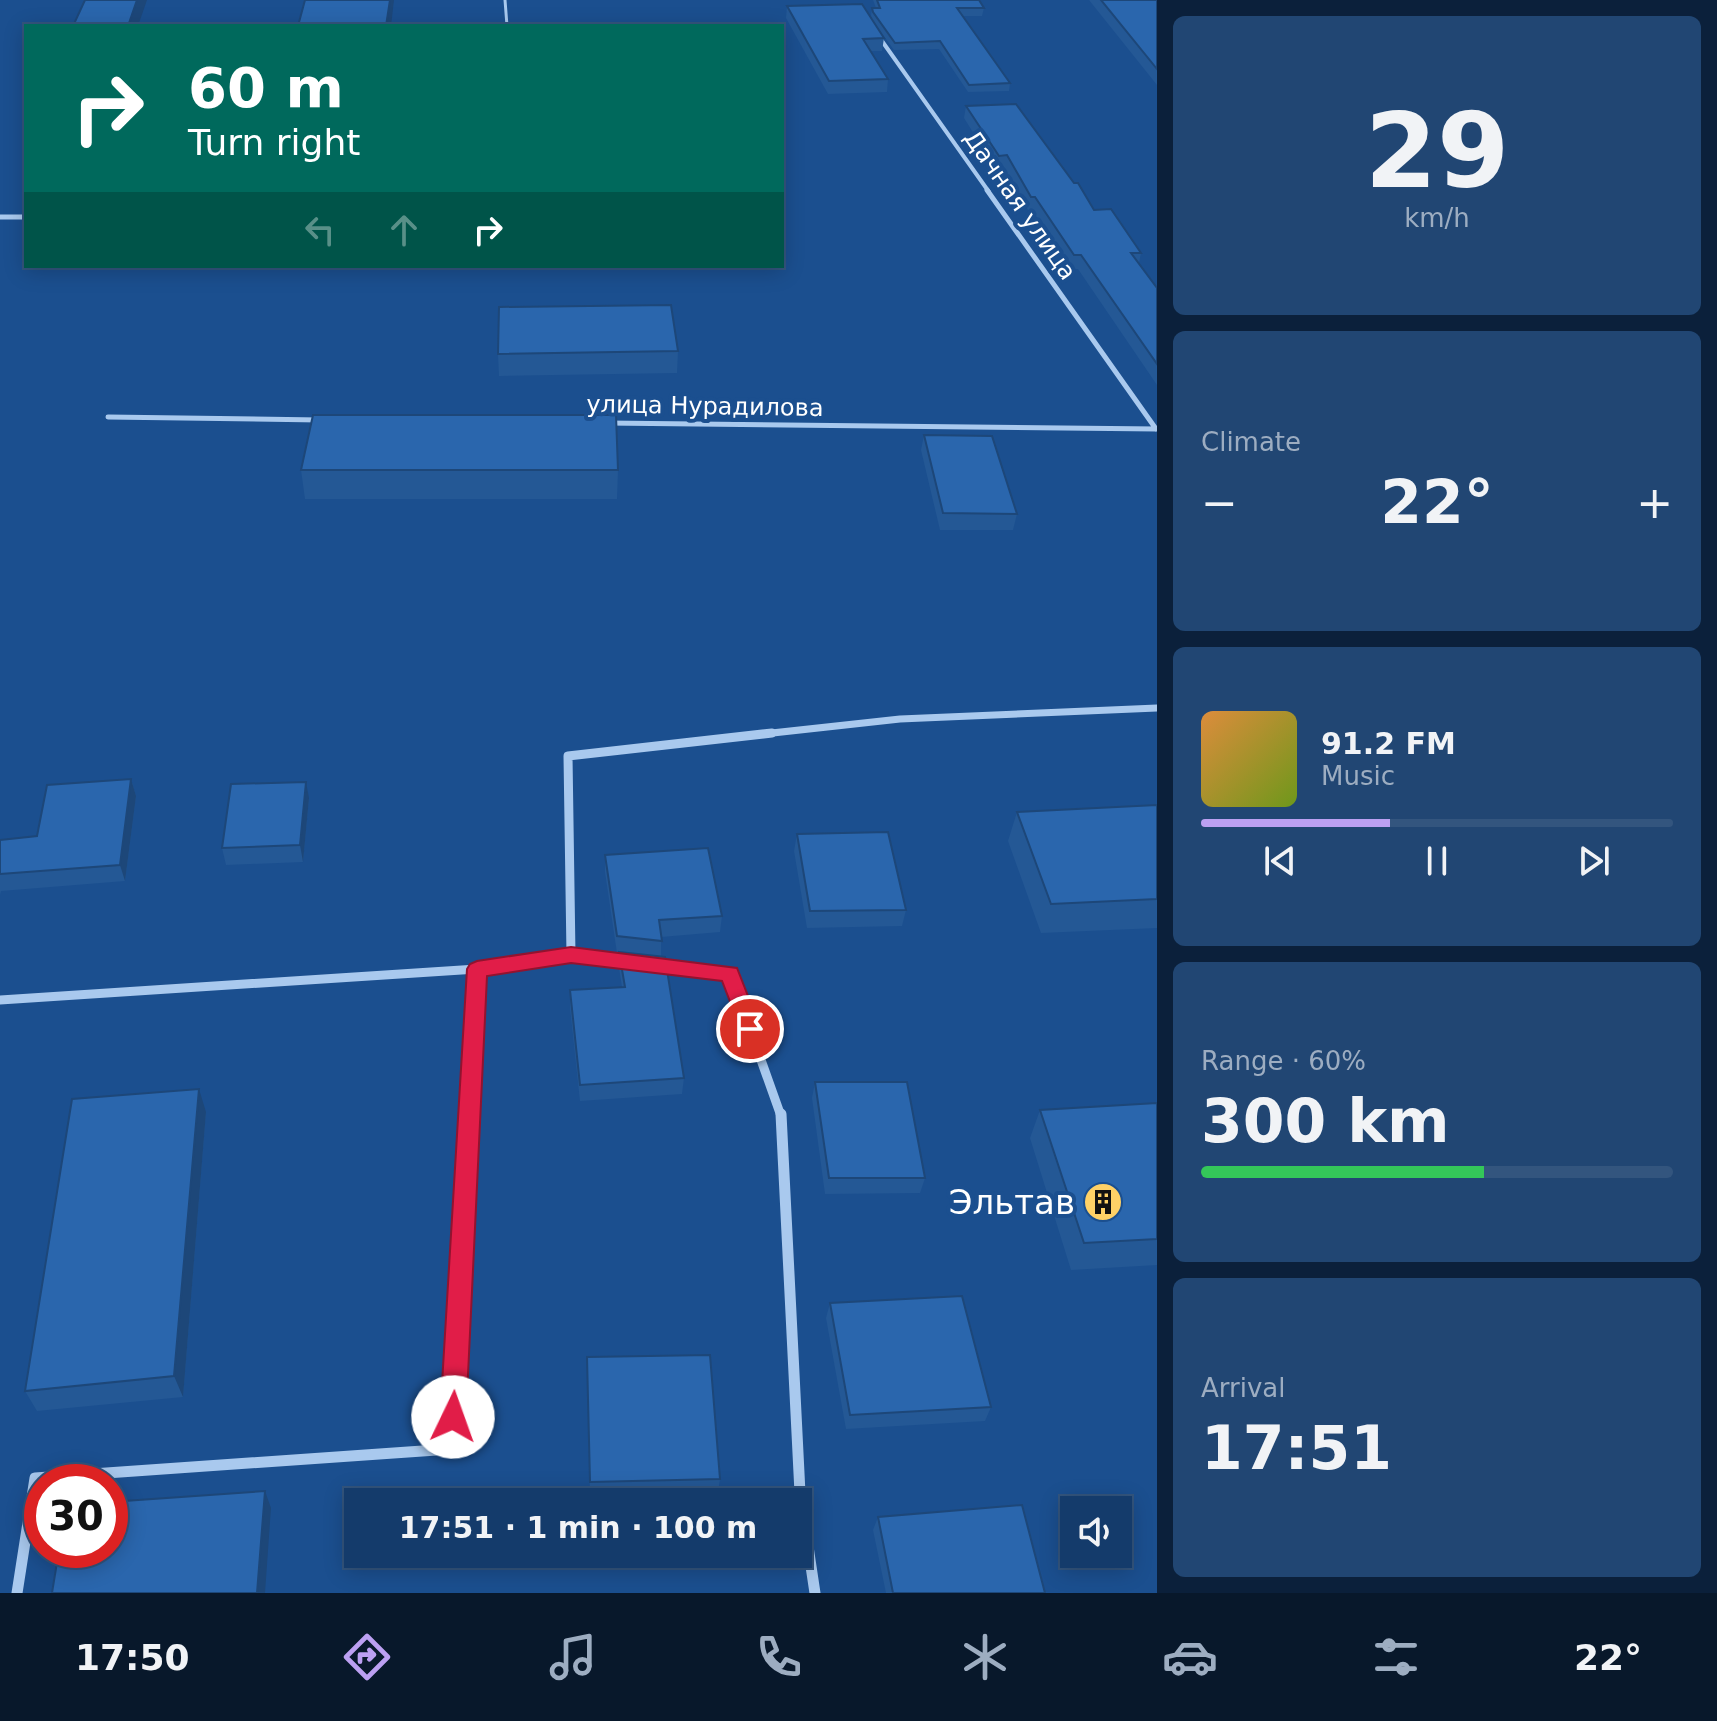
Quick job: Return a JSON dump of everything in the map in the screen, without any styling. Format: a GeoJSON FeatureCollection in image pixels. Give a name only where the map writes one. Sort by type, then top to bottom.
{"type":"FeatureCollection","features":[{"type":"Feature","properties":{"kind":"street","name":"Дачная улица"},"geometry":{"type":"LineString","coordinates":[[868,22],[1157,429]]}},
{"type":"Feature","properties":{"kind":"street"},"geometry":{"type":"LineString","coordinates":[[0,217],[24,217]]}},
{"type":"Feature","properties":{"kind":"street"},"geometry":{"type":"LineString","coordinates":[[108,417],[331,420]]}},
{"type":"Feature","properties":{"kind":"street","name":"улица Нурадилова"},"geometry":{"type":"LineString","coordinates":[[602,423],[1157,429]]}},
{"type":"Feature","properties":{"kind":"street"},"geometry":{"type":"LineString","coordinates":[[571,955],[568,756],[900,719],[1157,708]]}},
{"type":"Feature","properties":{"kind":"street"},"geometry":{"type":"LineString","coordinates":[[0,1000],[477,969],[571,955],[635,962]]}},
{"type":"Feature","properties":{"kind":"street"},"geometry":{"type":"LineString","coordinates":[[650,964],[730,973],[781,1113],[800,1493],[815,1593]]}},
{"type":"Feature","properties":{"kind":"street"},"geometry":{"type":"LineString","coordinates":[[17,1593],[35,1478],[451,1449],[477,969]]}},
{"type":"Feature","properties":{"kind":"lane"},"geometry":{"type":"LineString","coordinates":[[505,0],[507,24]]}},
{"type":"Feature","properties":{"kind":"building"},"geometry":{"type":"Polygon","coordinates":[[[85,0],[137,0],[129,24],[74,24],[85,0]]]}},
{"type":"Feature","properties":{"kind":"building"},"geometry":{"type":"Polygon","coordinates":[[[305,0],[390,0],[386,24],[299,24],[305,0]]]}},
{"type":"Feature","properties":{"kind":"building"},"geometry":{"type":"Polygon","coordinates":[[[877,0],[979,0],[984,8],[957,8],[1010,83],[969,85],[940,41],[895,43],[873,12],[872,8],[880,8],[877,0]]]}},
{"type":"Feature","properties":{"kind":"building"},"geometry":{"type":"Polygon","coordinates":[[[1101,0],[1157,0],[1157,69],[1101,0]]]}},
{"type":"Feature","properties":{"kind":"building"},"geometry":{"type":"Polygon","coordinates":[[[862,4],[884,38],[863,39],[888,79],[829,81],[787,6],[862,4]]]}},
{"type":"Feature","properties":{"kind":"building"},"geometry":{"type":"Polygon","coordinates":[[[1016,104],[1074,183],[1078,183],[1094,210],[1111,209],[1141,253],[1131,253],[1157,288],[1157,364],[1081,255],[1074,255],[1035,197],[1031,197],[1007,155],[999,156],[966,106],[1016,104]]]}},
{"type":"Feature","properties":{"kind":"building"},"geometry":{"type":"Polygon","coordinates":[[[671,305],[678,351],[498,354],[499,307],[671,305]]]}},
{"type":"Feature","properties":{"kind":"building"},"geometry":{"type":"Polygon","coordinates":[[[313,415],[616,415],[618,470],[301,470],[313,415]]]}},
{"type":"Feature","properties":{"kind":"building"},"geometry":{"type":"Polygon","coordinates":[[[924,435],[992,436],[1017,514],[943,513],[924,435]]]}},
{"type":"Feature","properties":{"kind":"building"},"geometry":{"type":"Polygon","coordinates":[[[131,779],[120,865],[0,874],[0,840],[37,836],[47,785],[131,779]]]}},
{"type":"Feature","properties":{"kind":"building"},"geometry":{"type":"Polygon","coordinates":[[[306,782],[300,845],[222,848],[231,784],[306,782]]]}},
{"type":"Feature","properties":{"kind":"building"},"geometry":{"type":"Polygon","coordinates":[[[1157,805],[1157,899],[1051,904],[1017,812],[1157,805]]]}},
{"type":"Feature","properties":{"kind":"building"},"geometry":{"type":"Polygon","coordinates":[[[888,832],[906,910],[810,911],[797,834],[888,832]]]}},
{"type":"Feature","properties":{"kind":"building"},"geometry":{"type":"Polygon","coordinates":[[[708,848],[722,916],[659,920],[662,941],[617,936],[605,855],[708,848]]]}},
{"type":"Feature","properties":{"kind":"building"},"geometry":{"type":"Polygon","coordinates":[[[619,952],[665,957],[684,1078],[580,1085],[570,990],[625,987],[619,952]]]}},
{"type":"Feature","properties":{"kind":"building"},"geometry":{"type":"Polygon","coordinates":[[[815,1082],[907,1082],[925,1178],[829,1178],[815,1082]]]}},
{"type":"Feature","properties":{"kind":"building"},"geometry":{"type":"Polygon","coordinates":[[[199,1089],[174,1376],[25,1391],[72,1099],[199,1089]]]}},
{"type":"Feature","properties":{"kind":"building","name":"Эльтав"},"geometry":{"type":"Polygon","coordinates":[[[1157,1103],[1157,1239],[1084,1243],[1040,1110],[1157,1103]]]}},
{"type":"Feature","properties":{"kind":"building"},"geometry":{"type":"Polygon","coordinates":[[[962,1296],[991,1407],[850,1415],[830,1303],[962,1296]]]}},
{"type":"Feature","properties":{"kind":"building"},"geometry":{"type":"Polygon","coordinates":[[[710,1355],[720,1479],[590,1482],[587,1357],[710,1355]]]}},
{"type":"Feature","properties":{"kind":"building"},"geometry":{"type":"Polygon","coordinates":[[[265,1491],[257,1593],[52,1593],[56,1568],[128,1568],[128,1501],[265,1491]]]}},
{"type":"Feature","properties":{"kind":"building"},"geometry":{"type":"Polygon","coordinates":[[[1022,1505],[1045,1593],[893,1593],[878,1517],[1022,1505]]]}},
{"type":"Feature","properties":{"kind":"place","name":"Эльтав"},"geometry":{"type":"Point","coordinates":[1103,1202]}},
{"type":"Feature","properties":{"kind":"route"},"geometry":{"type":"LineString","coordinates":[[453,1417],[477,969],[571,955],[730,973],[750,1029]]}}]}
